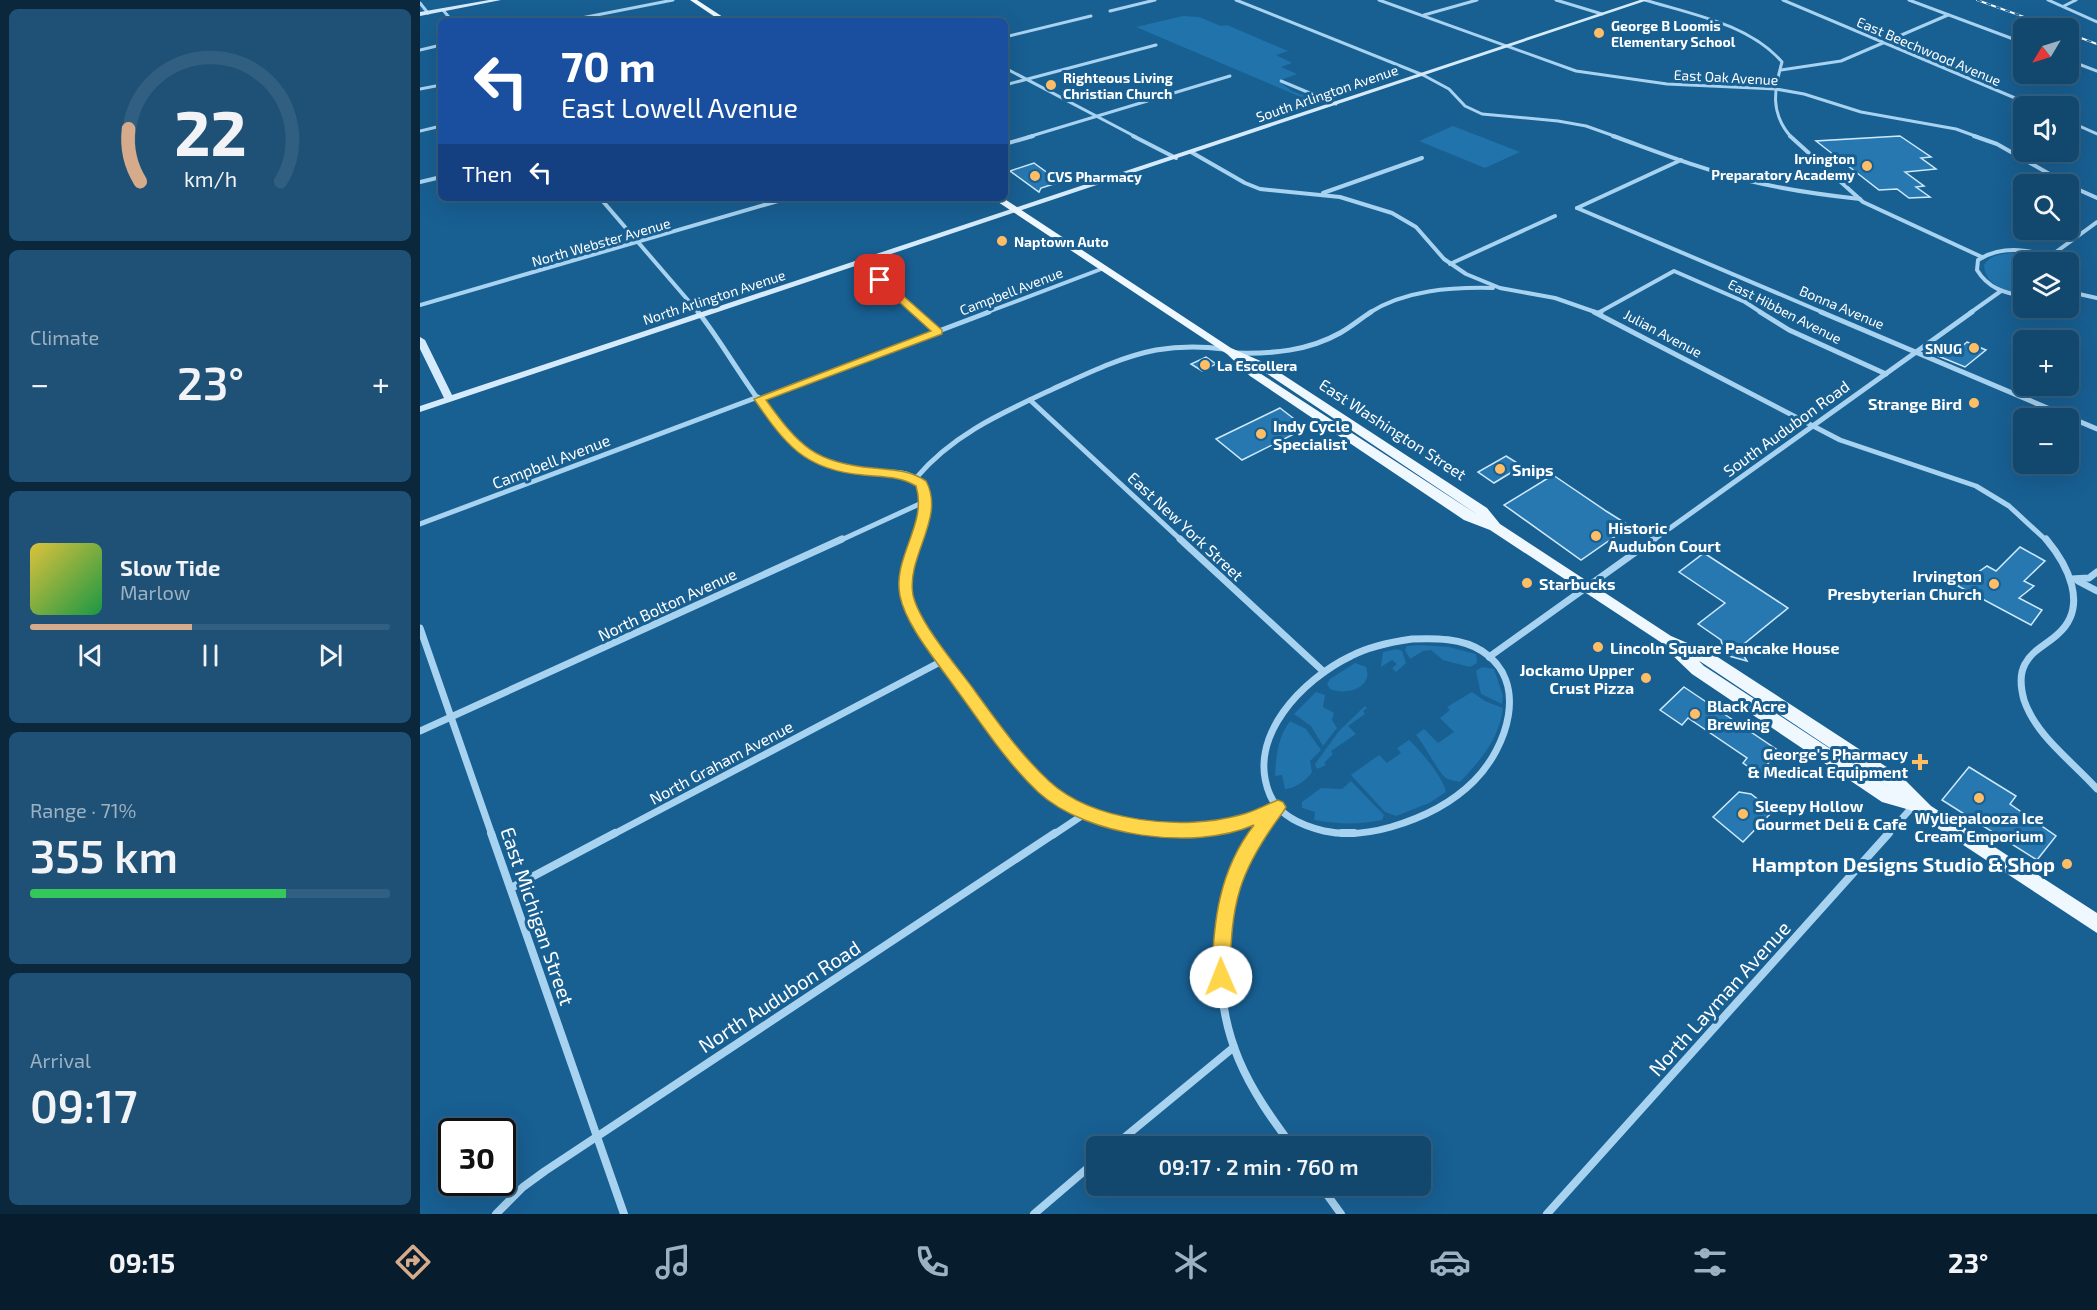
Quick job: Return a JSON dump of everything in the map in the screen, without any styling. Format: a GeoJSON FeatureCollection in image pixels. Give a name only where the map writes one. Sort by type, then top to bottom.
{"type":"FeatureCollection","features":[{"type":"Feature","properties":{"kind":"main road"},"geometry":{"type":"LineString","coordinates":[[420,14],[498,0]]}},
{"type":"Feature","properties":{"kind":"main road"},"geometry":{"type":"LineString","coordinates":[[693,0],[721,18]]}},
{"type":"Feature","properties":{"kind":"main road","name":"South Arlington Avenue"},"geometry":{"type":"LineString","coordinates":[[1017,211],[1645,0]]}},
{"type":"Feature","properties":{"kind":"main road","name":"East Washington Street"},"geometry":{"type":"LineString","coordinates":[[1002,201],[1230,351],[1261,365],[1482,510],[1496,527],[1666,640],[1698,670],[1888,796],[1915,804],[2097,924]]}},
{"type":"Feature","properties":{"kind":"main road","name":"North Arlington Avenue"},"geometry":{"type":"LineString","coordinates":[[420,409],[1017,211]]}},
{"type":"Feature","properties":{"kind":"main road"},"geometry":{"type":"LineString","coordinates":[[420,340],[449,399]]}},
{"type":"Feature","properties":{"kind":"street"},"geometry":{"type":"LineString","coordinates":[[581,18],[673,0]]}},
{"type":"Feature","properties":{"kind":"street"},"geometry":{"type":"LineString","coordinates":[[1110,11],[1155,0]]}},
{"type":"Feature","properties":{"kind":"street"},"geometry":{"type":"LineString","coordinates":[[1236,0],[1423,75],[1446,87],[1463,105],[1479,113],[1586,126],[1730,176],[1776,188],[1860,200]]}},
{"type":"Feature","properties":{"kind":"street","name":"East Oak Avenue"},"geometry":{"type":"LineString","coordinates":[[1379,0],[1559,66],[1598,76],[1697,87],[1774,89],[1801,93],[1861,112],[1963,131],[1997,144],[2049,174]]}},
{"type":"Feature","properties":{"kind":"street"},"geometry":{"type":"LineString","coordinates":[[1423,16],[1477,0]]}},
{"type":"Feature","properties":{"kind":"street"},"geometry":{"type":"LineString","coordinates":[[1556,0],[1602,14]]}},
{"type":"Feature","properties":{"kind":"street"},"geometry":{"type":"LineString","coordinates":[[1645,0],[1718,23],[1767,46],[1782,61],[1774,89],[1778,115],[1788,134],[1802,150],[1860,200],[1885,214],[1982,257]]}},
{"type":"Feature","properties":{"kind":"street","name":"East Beechwood Avenue"},"geometry":{"type":"LineString","coordinates":[[1783,0],[2013,97]]}},
{"type":"Feature","properties":{"kind":"street"},"geometry":{"type":"LineString","coordinates":[[1910,0],[2013,39]]}},
{"type":"Feature","properties":{"kind":"street"},"geometry":{"type":"LineString","coordinates":[[2048,0],[2097,22]]}},
{"type":"Feature","properties":{"kind":"street"},"geometry":{"type":"LineString","coordinates":[[2064,6],[2076,0]]}},
{"type":"Feature","properties":{"kind":"street"},"geometry":{"type":"LineString","coordinates":[[420,3],[428,13]]}},
{"type":"Feature","properties":{"kind":"street"},"geometry":{"type":"LineString","coordinates":[[442,10],[449,18]]}},
{"type":"Feature","properties":{"kind":"street"},"geometry":{"type":"LineString","coordinates":[[1781,70],[1837,63],[1948,15]]}},
{"type":"Feature","properties":{"kind":"street"},"geometry":{"type":"LineString","coordinates":[[1008,36],[1091,16]]}},
{"type":"Feature","properties":{"kind":"street"},"geometry":{"type":"LineString","coordinates":[[1008,84],[1156,45]]}},
{"type":"Feature","properties":{"kind":"street"},"geometry":{"type":"LineString","coordinates":[[420,50],[438,46]]}},
{"type":"Feature","properties":{"kind":"street"},"geometry":{"type":"LineString","coordinates":[[2079,64],[2097,71]]}},
{"type":"Feature","properties":{"kind":"street"},"geometry":{"type":"LineString","coordinates":[[1008,70],[1176,158]]}},
{"type":"Feature","properties":{"kind":"street"},"geometry":{"type":"LineString","coordinates":[[1008,143],[1230,76]]}},
{"type":"Feature","properties":{"kind":"street"},"geometry":{"type":"LineString","coordinates":[[1281,81],[1336,104]]}},
{"type":"Feature","properties":{"kind":"street"},"geometry":{"type":"LineString","coordinates":[[420,89],[438,86]]}},
{"type":"Feature","properties":{"kind":"street"},"geometry":{"type":"LineString","coordinates":[[2079,126],[2097,134]]}},
{"type":"Feature","properties":{"kind":"street"},"geometry":{"type":"LineString","coordinates":[[420,131],[438,127]]}},
{"type":"Feature","properties":{"kind":"street","name":"Julian Avenue"},"geometry":{"type":"LineString","coordinates":[[1191,153],[1254,187],[1363,202],[1398,216],[1425,235],[1450,264],[1500,288],[1555,298],[1598,313],[1813,426],[1862,449],[1943,472],[1992,495],[2014,509],[2042,532],[2062,558],[2071,579]]}},
{"type":"Feature","properties":{"kind":"street"},"geometry":{"type":"LineString","coordinates":[[1320,195],[1422,158]]}},
{"type":"Feature","properties":{"kind":"street","name":"Bonna Avenue"},"geometry":{"type":"LineString","coordinates":[[1681,160],[1577,208],[2097,429]]}},
{"type":"Feature","properties":{"kind":"street"},"geometry":{"type":"LineString","coordinates":[[420,182],[438,178]]}},
{"type":"Feature","properties":{"kind":"street","name":"East Oak Avenue"},"geometry":{"type":"LineString","coordinates":[[2079,190],[2097,198]]}},
{"type":"Feature","properties":{"kind":"street"},"geometry":{"type":"LineString","coordinates":[[603,201],[701,316],[790,440],[803,452],[821,462],[858,471],[904,474],[916,478],[924,488],[926,501],[924,517],[906,567],[906,590],[916,620],[1027,771],[1056,796],[1086,813],[1142,828],[1180,830],[1210,828],[1242,822],[1278,807]]}},
{"type":"Feature","properties":{"kind":"street","name":"North Webster Avenue"},"geometry":{"type":"LineString","coordinates":[[420,305],[778,201]]}},
{"type":"Feature","properties":{"kind":"street"},"geometry":{"type":"LineString","coordinates":[[1450,264],[1555,216]]}},
{"type":"Feature","properties":{"kind":"street"},"geometry":{"type":"LineString","coordinates":[[2056,252],[2097,222]]}},
{"type":"Feature","properties":{"kind":"street"},"geometry":{"type":"LineString","coordinates":[[2013,294],[2001,291],[1987,283],[1979,274],[1977,266],[1982,257],[1996,252],[2018,252]]}},
{"type":"Feature","properties":{"kind":"street"},"geometry":{"type":"LineString","coordinates":[[861,262],[938,332]]}},
{"type":"Feature","properties":{"kind":"street","name":"Campbell Avenue"},"geometry":{"type":"LineString","coordinates":[[420,524],[1104,268]]}},
{"type":"Feature","properties":{"kind":"street","name":"East Hibben Avenue"},"geometry":{"type":"LineString","coordinates":[[1598,313],[1674,271],[1745,302],[1790,330],[1886,374]]}},
{"type":"Feature","properties":{"kind":"street"},"geometry":{"type":"LineString","coordinates":[[916,478],[934,458],[960,436],[986,420],[1107,364],[1134,355],[1187,347],[1230,351],[1290,350],[1317,344],[1339,334],[1376,308],[1420,292],[1458,287],[1500,288]]}},
{"type":"Feature","properties":{"kind":"street","name":"South Audubon Road"},"geometry":{"type":"LineString","coordinates":[[1489,657],[2001,291]]}},
{"type":"Feature","properties":{"kind":"street"},"geometry":{"type":"LineString","coordinates":[[2079,294],[2097,298]]}},
{"type":"Feature","properties":{"kind":"street","name":"East New York Street"},"geometry":{"type":"LineString","coordinates":[[1030,400],[1324,672]]}},
{"type":"Feature","properties":{"kind":"street","name":"North Bolton Avenue"},"geometry":{"type":"LineString","coordinates":[[420,731],[926,501]]}},
{"type":"Feature","properties":{"kind":"street"},"geometry":{"type":"LineString","coordinates":[[2071,579],[2089,578],[2097,572]]}},
{"type":"Feature","properties":{"kind":"street"},"geometry":{"type":"LineString","coordinates":[[2071,579],[2097,591]]}},
{"type":"Feature","properties":{"kind":"street"},"geometry":{"type":"LineString","coordinates":[[2071,579],[2074,605],[2069,621],[2059,634],[2028,658],[2023,669],[2021,684],[2029,711],[2036,722],[2097,789]]}},
{"type":"Feature","properties":{"kind":"street","name":"East Michigan Street"},"geometry":{"type":"LineString","coordinates":[[420,628],[624,1214]]}},
{"type":"Feature","properties":{"kind":"street"},"geometry":{"type":"LineString","coordinates":[[1412,639],[1462,643],[1489,657],[1507,681],[1510,703],[1507,725],[1504,736],[1490,762],[1473,782],[1453,799],[1416,819],[1380,830],[1358,833],[1334,832],[1311,827],[1292,820],[1278,807],[1264,779],[1266,747],[1279,720],[1289,706],[1324,672],[1358,653],[1385,644],[1412,639]]}},
{"type":"Feature","properties":{"kind":"street","name":"North Graham Avenue"},"geometry":{"type":"LineString","coordinates":[[511,888],[944,660]]}},
{"type":"Feature","properties":{"kind":"street","name":"North Layman Avenue"},"geometry":{"type":"LineString","coordinates":[[1547,1214],[1915,804]]}},
{"type":"Feature","properties":{"kind":"street"},"geometry":{"type":"LineString","coordinates":[[1278,807],[1259,830],[1244,854],[1226,903],[1220,960],[1224,1001],[1234,1047],[1261,1102],[1285,1136]]}},
{"type":"Feature","properties":{"kind":"street","name":"North Audubon Road"},"geometry":{"type":"LineString","coordinates":[[496,1214],[529,1183],[596,1137],[1086,813]]}},
{"type":"Feature","properties":{"kind":"street"},"geometry":{"type":"LineString","coordinates":[[1126,1136],[1234,1047]]}},
{"type":"Feature","properties":{"kind":"street"},"geometry":{"type":"LineString","coordinates":[[1034,1214],[1086,1170]]}},
{"type":"Feature","properties":{"kind":"street"},"geometry":{"type":"LineString","coordinates":[[1328,1196],[1341,1214]]}},
{"type":"Feature","properties":{"kind":"shaded area"},"geometry":{"type":"Polygon","coordinates":[[[1183,16],[1199,17],[1221,26],[1227,25],[1288,51],[1276,55],[1292,63],[1281,67],[1297,74],[1278,81],[1292,91],[1323,103],[1315,103],[1136,27],[1183,16]]]}},
{"type":"Feature","properties":{"kind":"shaded area"},"geometry":{"type":"Polygon","coordinates":[[[1453,126],[1520,152],[1485,168],[1419,141],[1453,126]]]}},
{"type":"Feature","properties":{"kind":"shaded area"},"geometry":{"type":"Polygon","coordinates":[[[2013,253],[2013,292],[1993,283],[1985,272],[1984,265],[1989,259],[2013,253]]]}},
{"type":"Feature","properties":{"kind":"shaded area"},"geometry":{"type":"Polygon","coordinates":[[[1407,646],[1449,647],[1476,654],[1477,663],[1470,667],[1443,660],[1431,650],[1423,651],[1410,659],[1405,650],[1407,646]]]}},
{"type":"Feature","properties":{"kind":"shaded area"},"geometry":{"type":"Polygon","coordinates":[[[1397,649],[1402,651],[1406,663],[1396,672],[1392,668],[1397,664],[1392,660],[1381,667],[1383,652],[1397,649]]]}},
{"type":"Feature","properties":{"kind":"shaded area"},"geometry":{"type":"Polygon","coordinates":[[[1355,663],[1366,667],[1366,680],[1362,685],[1350,691],[1330,689],[1327,684],[1330,679],[1355,663]]]}},
{"type":"Feature","properties":{"kind":"shaded area"},"geometry":{"type":"Polygon","coordinates":[[[1482,667],[1494,669],[1503,696],[1502,704],[1481,694],[1476,671],[1482,667]]]}},
{"type":"Feature","properties":{"kind":"shaded area"},"geometry":{"type":"Polygon","coordinates":[[[1316,692],[1325,695],[1323,707],[1334,713],[1332,720],[1337,728],[1323,746],[1311,726],[1294,714],[1316,692]]]}},
{"type":"Feature","properties":{"kind":"shaded area"},"geometry":{"type":"Polygon","coordinates":[[[1472,692],[1485,701],[1503,708],[1498,730],[1488,748],[1460,782],[1443,776],[1416,735],[1424,729],[1438,743],[1454,732],[1440,718],[1450,710],[1447,707],[1472,692]]]}},
{"type":"Feature","properties":{"kind":"shaded area"},"geometry":{"type":"Polygon","coordinates":[[[1365,706],[1367,708],[1363,711],[1365,714],[1348,726],[1356,734],[1331,751],[1333,754],[1324,763],[1326,765],[1317,769],[1315,764],[1339,731],[1365,706]]]}},
{"type":"Feature","properties":{"kind":"shaded area"},"geometry":{"type":"Polygon","coordinates":[[[1290,721],[1306,729],[1321,750],[1310,761],[1312,772],[1310,775],[1296,786],[1285,789],[1282,775],[1275,776],[1275,769],[1280,740],[1290,721]]]}},
{"type":"Feature","properties":{"kind":"shaded area"},"geometry":{"type":"Polygon","coordinates":[[[1409,740],[1436,772],[1446,792],[1429,803],[1396,816],[1385,812],[1351,775],[1379,755],[1387,763],[1401,753],[1397,748],[1409,740]]]}},
{"type":"Feature","properties":{"kind":"shaded area"},"geometry":{"type":"Polygon","coordinates":[[[1351,781],[1384,815],[1382,820],[1340,823],[1314,820],[1315,812],[1302,808],[1302,802],[1321,788],[1342,789],[1351,781]]]}},
{"type":"Feature","properties":{"kind":"building","name":"Irvington Preparatory Academy"},"geometry":{"type":"Polygon","coordinates":[[[1900,136],[1931,157],[1921,158],[1936,169],[1905,172],[1924,186],[1916,187],[1930,197],[1909,198],[1897,189],[1879,190],[1816,141],[1900,136]]]}},
{"type":"Feature","properties":{"kind":"building","name":"CVS Pharmacy"},"geometry":{"type":"Polygon","coordinates":[[[1034,163],[1060,182],[1041,188],[1039,192],[1010,171],[1034,163]]]}},
{"type":"Feature","properties":{"kind":"building"},"geometry":{"type":"Polygon","coordinates":[[[1967,342],[1986,350],[1965,367],[1938,356],[1951,344],[1960,348],[1967,342]]]}},
{"type":"Feature","properties":{"kind":"building","name":"La Escollera"},"geometry":{"type":"Polygon","coordinates":[[[1206,357],[1216,364],[1202,371],[1191,364],[1206,357]]]}},
{"type":"Feature","properties":{"kind":"building","name":"Indy Cycle Specialist"},"geometry":{"type":"Polygon","coordinates":[[[1280,408],[1306,428],[1242,460],[1216,439],[1280,408]]]}},
{"type":"Feature","properties":{"kind":"building","name":"Snips"},"geometry":{"type":"Polygon","coordinates":[[[1506,456],[1522,466],[1494,483],[1478,472],[1506,456]]]}},
{"type":"Feature","properties":{"kind":"building"},"geometry":{"type":"Polygon","coordinates":[[[1553,475],[1630,526],[1581,560],[1504,505],[1553,475]]]}},
{"type":"Feature","properties":{"kind":"building","name":"Irvington Presbyterian Church"},"geometry":{"type":"Polygon","coordinates":[[[2020,547],[2045,561],[2024,581],[2034,586],[2019,598],[2042,610],[2031,625],[1958,586],[1968,572],[1974,575],[1987,566],[1996,571],[2020,547]]]}},
{"type":"Feature","properties":{"kind":"building"},"geometry":{"type":"Polygon","coordinates":[[[1704,553],[1788,608],[1739,648],[1747,661],[1729,656],[1724,652],[1721,640],[1698,624],[1725,603],[1679,572],[1704,553]]]}},
{"type":"Feature","properties":{"kind":"building"},"geometry":{"type":"Polygon","coordinates":[[[1684,687],[1779,751],[1759,774],[1743,763],[1747,758],[1688,718],[1682,725],[1660,710],[1684,687]]]}},
{"type":"Feature","properties":{"kind":"building"},"geometry":{"type":"Polygon","coordinates":[[[1969,767],[2016,796],[2010,804],[2056,836],[2037,860],[1942,800],[1969,767]]]}},
{"type":"Feature","properties":{"kind":"building","name":"Sleepy Hollow Gourmet Deli & Cafe"},"geometry":{"type":"Polygon","coordinates":[[[1739,792],[1751,794],[1773,811],[1743,842],[1713,817],[1739,792]]]}},
{"type":"Feature","properties":{"kind":"railway"},"geometry":{"type":"LineString","coordinates":[[1977,0],[2027,18]]}},
{"type":"Feature","properties":{"kind":"railway"},"geometry":{"type":"LineString","coordinates":[[2079,37],[2097,44]]}},
{"type":"Feature","properties":{"kind":"place","name":"George B Loomis Elementary School"},"geometry":{"type":"Point","coordinates":[1599,33]}},
{"type":"Feature","properties":{"kind":"place","name":"Righteous Living Christian Church"},"geometry":{"type":"Point","coordinates":[1051,85]}},
{"type":"Feature","properties":{"kind":"place","name":"Irvington Preparatory Academy"},"geometry":{"type":"Point","coordinates":[1867,166]}},
{"type":"Feature","properties":{"kind":"place","name":"CVS Pharmacy"},"geometry":{"type":"Point","coordinates":[1035,176]}},
{"type":"Feature","properties":{"kind":"place","name":"Naptown Auto"},"geometry":{"type":"Point","coordinates":[1002,241]}},
{"type":"Feature","properties":{"kind":"place","name":"SNUG"},"geometry":{"type":"Point","coordinates":[1974,348]}},
{"type":"Feature","properties":{"kind":"place","name":"La Escollera"},"geometry":{"type":"Point","coordinates":[1205,365]}},
{"type":"Feature","properties":{"kind":"place","name":"Strange Bird"},"geometry":{"type":"Point","coordinates":[1974,403]}},
{"type":"Feature","properties":{"kind":"place","name":"Indy Cycle Specialist"},"geometry":{"type":"Point","coordinates":[1261,434]}},
{"type":"Feature","properties":{"kind":"place","name":"Snips"},"geometry":{"type":"Point","coordinates":[1500,469]}},
{"type":"Feature","properties":{"kind":"place","name":"Historic Audubon Court"},"geometry":{"type":"Point","coordinates":[1596,536]}},
{"type":"Feature","properties":{"kind":"place","name":"Starbucks"},"geometry":{"type":"Point","coordinates":[1527,583]}},
{"type":"Feature","properties":{"kind":"place","name":"Irvington Presbyterian Church"},"geometry":{"type":"Point","coordinates":[1994,584]}},
{"type":"Feature","properties":{"kind":"place","name":"Lincoln Square Pancake House"},"geometry":{"type":"Point","coordinates":[1598,647]}},
{"type":"Feature","properties":{"kind":"place","name":"Jockamo Upper Crust Pizza"},"geometry":{"type":"Point","coordinates":[1646,678]}},
{"type":"Feature","properties":{"kind":"place","name":"Black Acre Brewing"},"geometry":{"type":"Point","coordinates":[1695,714]}},
{"type":"Feature","properties":{"kind":"place","name":"George's Pharmacy & Medical Equipment"},"geometry":{"type":"Point","coordinates":[1920,762]}},
{"type":"Feature","properties":{"kind":"place","name":"Wyliepalooza Ice Cream Emporium"},"geometry":{"type":"Point","coordinates":[1979,798]}},
{"type":"Feature","properties":{"kind":"place","name":"Sleepy Hollow Gourmet Deli & Cafe"},"geometry":{"type":"Point","coordinates":[1743,814]}},
{"type":"Feature","properties":{"kind":"place","name":"Hampton Designs Studio & Shop"},"geometry":{"type":"Point","coordinates":[2067,864]}},
{"type":"Feature","properties":{"kind":"route"},"geometry":{"type":"LineString","coordinates":[[880,280],[938,332],[759,399],[785,435],[803,452],[821,462],[848,470],[908,475],[920,481],[926,496],[926,507],[906,571],[907,594],[912,611],[918,624],[1015,757],[1046,789],[1086,813],[1113,822],[1164,830],[1210,828],[1242,822],[1278,807],[1244,854],[1233,882],[1226,903],[1222,927],[1221,977]]}}]}
